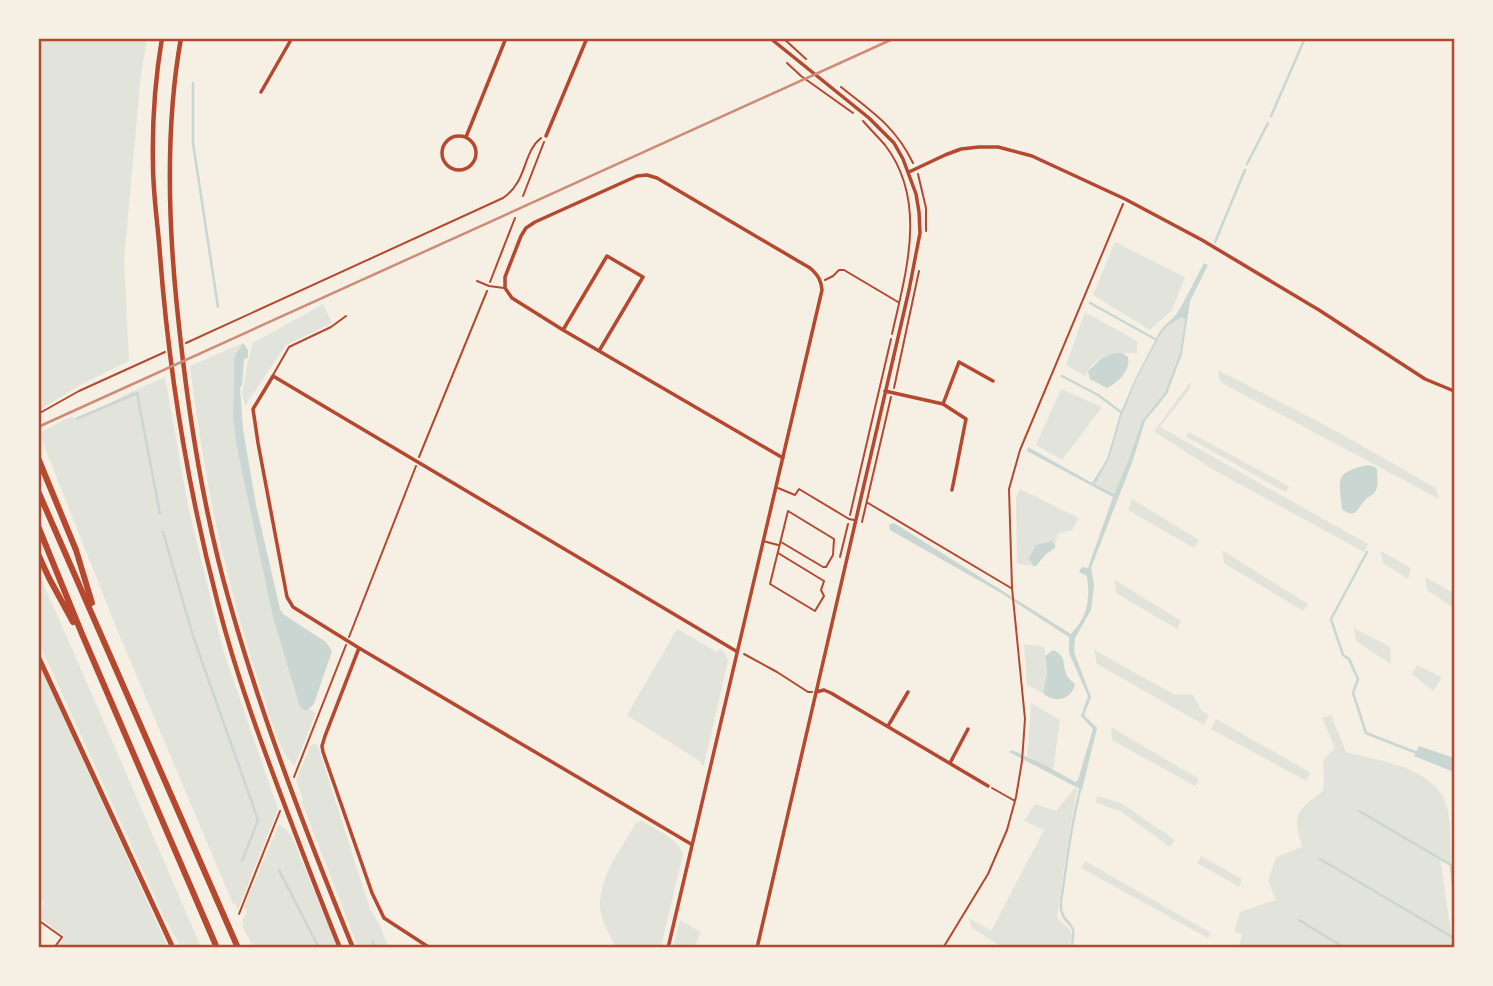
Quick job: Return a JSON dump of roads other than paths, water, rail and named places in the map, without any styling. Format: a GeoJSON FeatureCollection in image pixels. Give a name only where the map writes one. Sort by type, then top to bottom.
{"type":"FeatureCollection","features":[{"type":"Feature","properties":{"kind":"highway"},"geometry":{"type":"LineString","coordinates":[[38,458],[76,550],[101,631]]}},
{"type":"Feature","properties":{"kind":"highway"},"geometry":{"type":"LineString","coordinates":[[38,491],[238,947]]}},
{"type":"Feature","properties":{"kind":"highway"},"geometry":{"type":"LineString","coordinates":[[38,526],[217,947]]}},
{"type":"Feature","properties":{"kind":"highway"},"geometry":{"type":"LineString","coordinates":[[38,554],[91,654]]}},
{"type":"Feature","properties":{"kind":"main road"},"geometry":{"type":"LineString","coordinates":[[162,38],[154,90],[153,167],[166,330],[175,398],[200,531],[218,606],[251,713],[340,947]]}},
{"type":"Feature","properties":{"kind":"main road"},"geometry":{"type":"LineString","coordinates":[[181,38],[172,111],[170,166],[173,269],[187,393],[202,488],[229,603],[263,712],[353,947]]}},
{"type":"Feature","properties":{"kind":"main road"},"geometry":{"type":"LineString","coordinates":[[38,656],[173,947]]}},
{"type":"Feature","properties":{"kind":"street"},"geometry":{"type":"LineString","coordinates":[[261,92],[292,38]]}},
{"type":"Feature","properties":{"kind":"street"},"geometry":{"type":"LineString","coordinates":[[466,137],[506,38]]}},
{"type":"Feature","properties":{"kind":"street"},"geometry":{"type":"LineString","coordinates":[[545,136],[587,38]]}},
{"type":"Feature","properties":{"kind":"street"},"geometry":{"type":"LineString","coordinates":[[757,947],[920,233],[916,194],[909,172],[894,143],[882,129],[770,38]]}},
{"type":"Feature","properties":{"kind":"street"},"geometry":{"type":"LineString","coordinates":[[452,137],[466,137],[475,146],[473,164],[461,170],[452,169],[442,160],[443,146],[452,137]]}},
{"type":"Feature","properties":{"kind":"street"},"geometry":{"type":"LineString","coordinates":[[909,172],[961,149],[998,147],[1032,156],[1125,199],[1198,238],[1284,288],[1425,379],[1454,391]]}},
{"type":"Feature","properties":{"kind":"street"},"geometry":{"type":"LineString","coordinates":[[668,947],[736,650],[783,458],[822,290],[821,282],[810,268],[647,175],[637,176],[526,228],[505,277],[505,289],[512,298],[783,458]]}},
{"type":"Feature","properties":{"kind":"street"},"geometry":{"type":"LineString","coordinates":[[563,330],[607,256],[643,277],[599,351]]}},
{"type":"Feature","properties":{"kind":"street"},"geometry":{"type":"LineString","coordinates":[[943,404],[959,362],[993,381]]}},
{"type":"Feature","properties":{"kind":"street"},"geometry":{"type":"LineString","coordinates":[[692,845],[293,607],[287,597],[253,409],[273,376],[736,650]]}},
{"type":"Feature","properties":{"kind":"street"},"geometry":{"type":"LineString","coordinates":[[885,391],[943,404],[966,419],[952,490]]}},
{"type":"Feature","properties":{"kind":"street"},"geometry":{"type":"LineString","coordinates":[[359,648],[325,736],[323,752],[372,893],[384,918],[430,947]]}},
{"type":"Feature","properties":{"kind":"street"},"geometry":{"type":"LineString","coordinates":[[816,692],[824,690],[831,693],[988,786]]}},
{"type":"Feature","properties":{"kind":"street"},"geometry":{"type":"LineString","coordinates":[[888,726],[908,692]]}},
{"type":"Feature","properties":{"kind":"street"},"geometry":{"type":"LineString","coordinates":[[950,763],[968,729]]}},
{"type":"Feature","properties":{"kind":"lane"},"geometry":{"type":"LineString","coordinates":[[477,281],[505,289]]}},
{"type":"Feature","properties":{"kind":"lane"},"geometry":{"type":"LineString","coordinates":[[273,376],[289,347],[331,327],[346,316]]}},
{"type":"Feature","properties":{"kind":"lane"},"geometry":{"type":"LineString","coordinates":[[775,487],[795,495],[799,489],[855,520]]}},
{"type":"Feature","properties":{"kind":"lane"},"geometry":{"type":"LineString","coordinates":[[762,541],[780,544],[825,567],[833,555],[834,539],[788,511],[780,544],[778,553],[770,584],[815,611],[824,596],[821,590],[824,581],[778,553]]}},
{"type":"Feature","properties":{"kind":"waterway"},"geometry":{"type":"LineString","coordinates":[[1271,116],[1305,38]]}},
{"type":"Feature","properties":{"kind":"waterway"},"geometry":{"type":"LineString","coordinates":[[193,83],[193,143],[218,307]]}},
{"type":"Feature","properties":{"kind":"waterway"},"geometry":{"type":"LineString","coordinates":[[1247,164],[1268,123]]}},
{"type":"Feature","properties":{"kind":"waterway"},"geometry":{"type":"LineString","coordinates":[[1215,242],[1245,170]]}},
{"type":"Feature","properties":{"kind":"waterway"},"geometry":{"type":"LineString","coordinates":[[1090,303],[1155,339]]}},
{"type":"Feature","properties":{"kind":"waterway"},"geometry":{"type":"LineString","coordinates":[[1062,376],[1098,395],[1121,412]]}},
{"type":"Feature","properties":{"kind":"waterway"},"geometry":{"type":"LineString","coordinates":[[76,419],[137,393],[160,514]]}},
{"type":"Feature","properties":{"kind":"waterway"},"geometry":{"type":"LineString","coordinates":[[163,532],[193,636],[258,820],[242,861]]}},
{"type":"Feature","properties":{"kind":"waterway"},"geometry":{"type":"LineString","coordinates":[[1367,552],[1331,619],[1343,655],[1349,659],[1358,679],[1353,693],[1366,733],[1417,753]]}},
{"type":"Feature","properties":{"kind":"waterway"},"geometry":{"type":"LineString","coordinates":[[1071,948],[1072,927],[1063,915],[1061,903],[1081,786]]}},
{"type":"Feature","properties":{"kind":"waterway"},"geometry":{"type":"LineString","coordinates":[[1359,811],[1451,865],[1454,898]]}},
{"type":"Feature","properties":{"kind":"waterway"},"geometry":{"type":"LineString","coordinates":[[1320,859],[1454,938]]}},
{"type":"Feature","properties":{"kind":"waterway"},"geometry":{"type":"LineString","coordinates":[[279,870],[319,948]]}},
{"type":"Feature","properties":{"kind":"waterway"},"geometry":{"type":"LineString","coordinates":[[1299,920],[1345,948]]}},
{"type":"Feature","properties":{"kind":"waterway"},"geometry":{"type":"LineString","coordinates":[[373,941],[375,948]]}},
{"type":"Feature","properties":{"kind":"railway"},"geometry":{"type":"LineString","coordinates":[[38,427],[895,38]]}}]}
